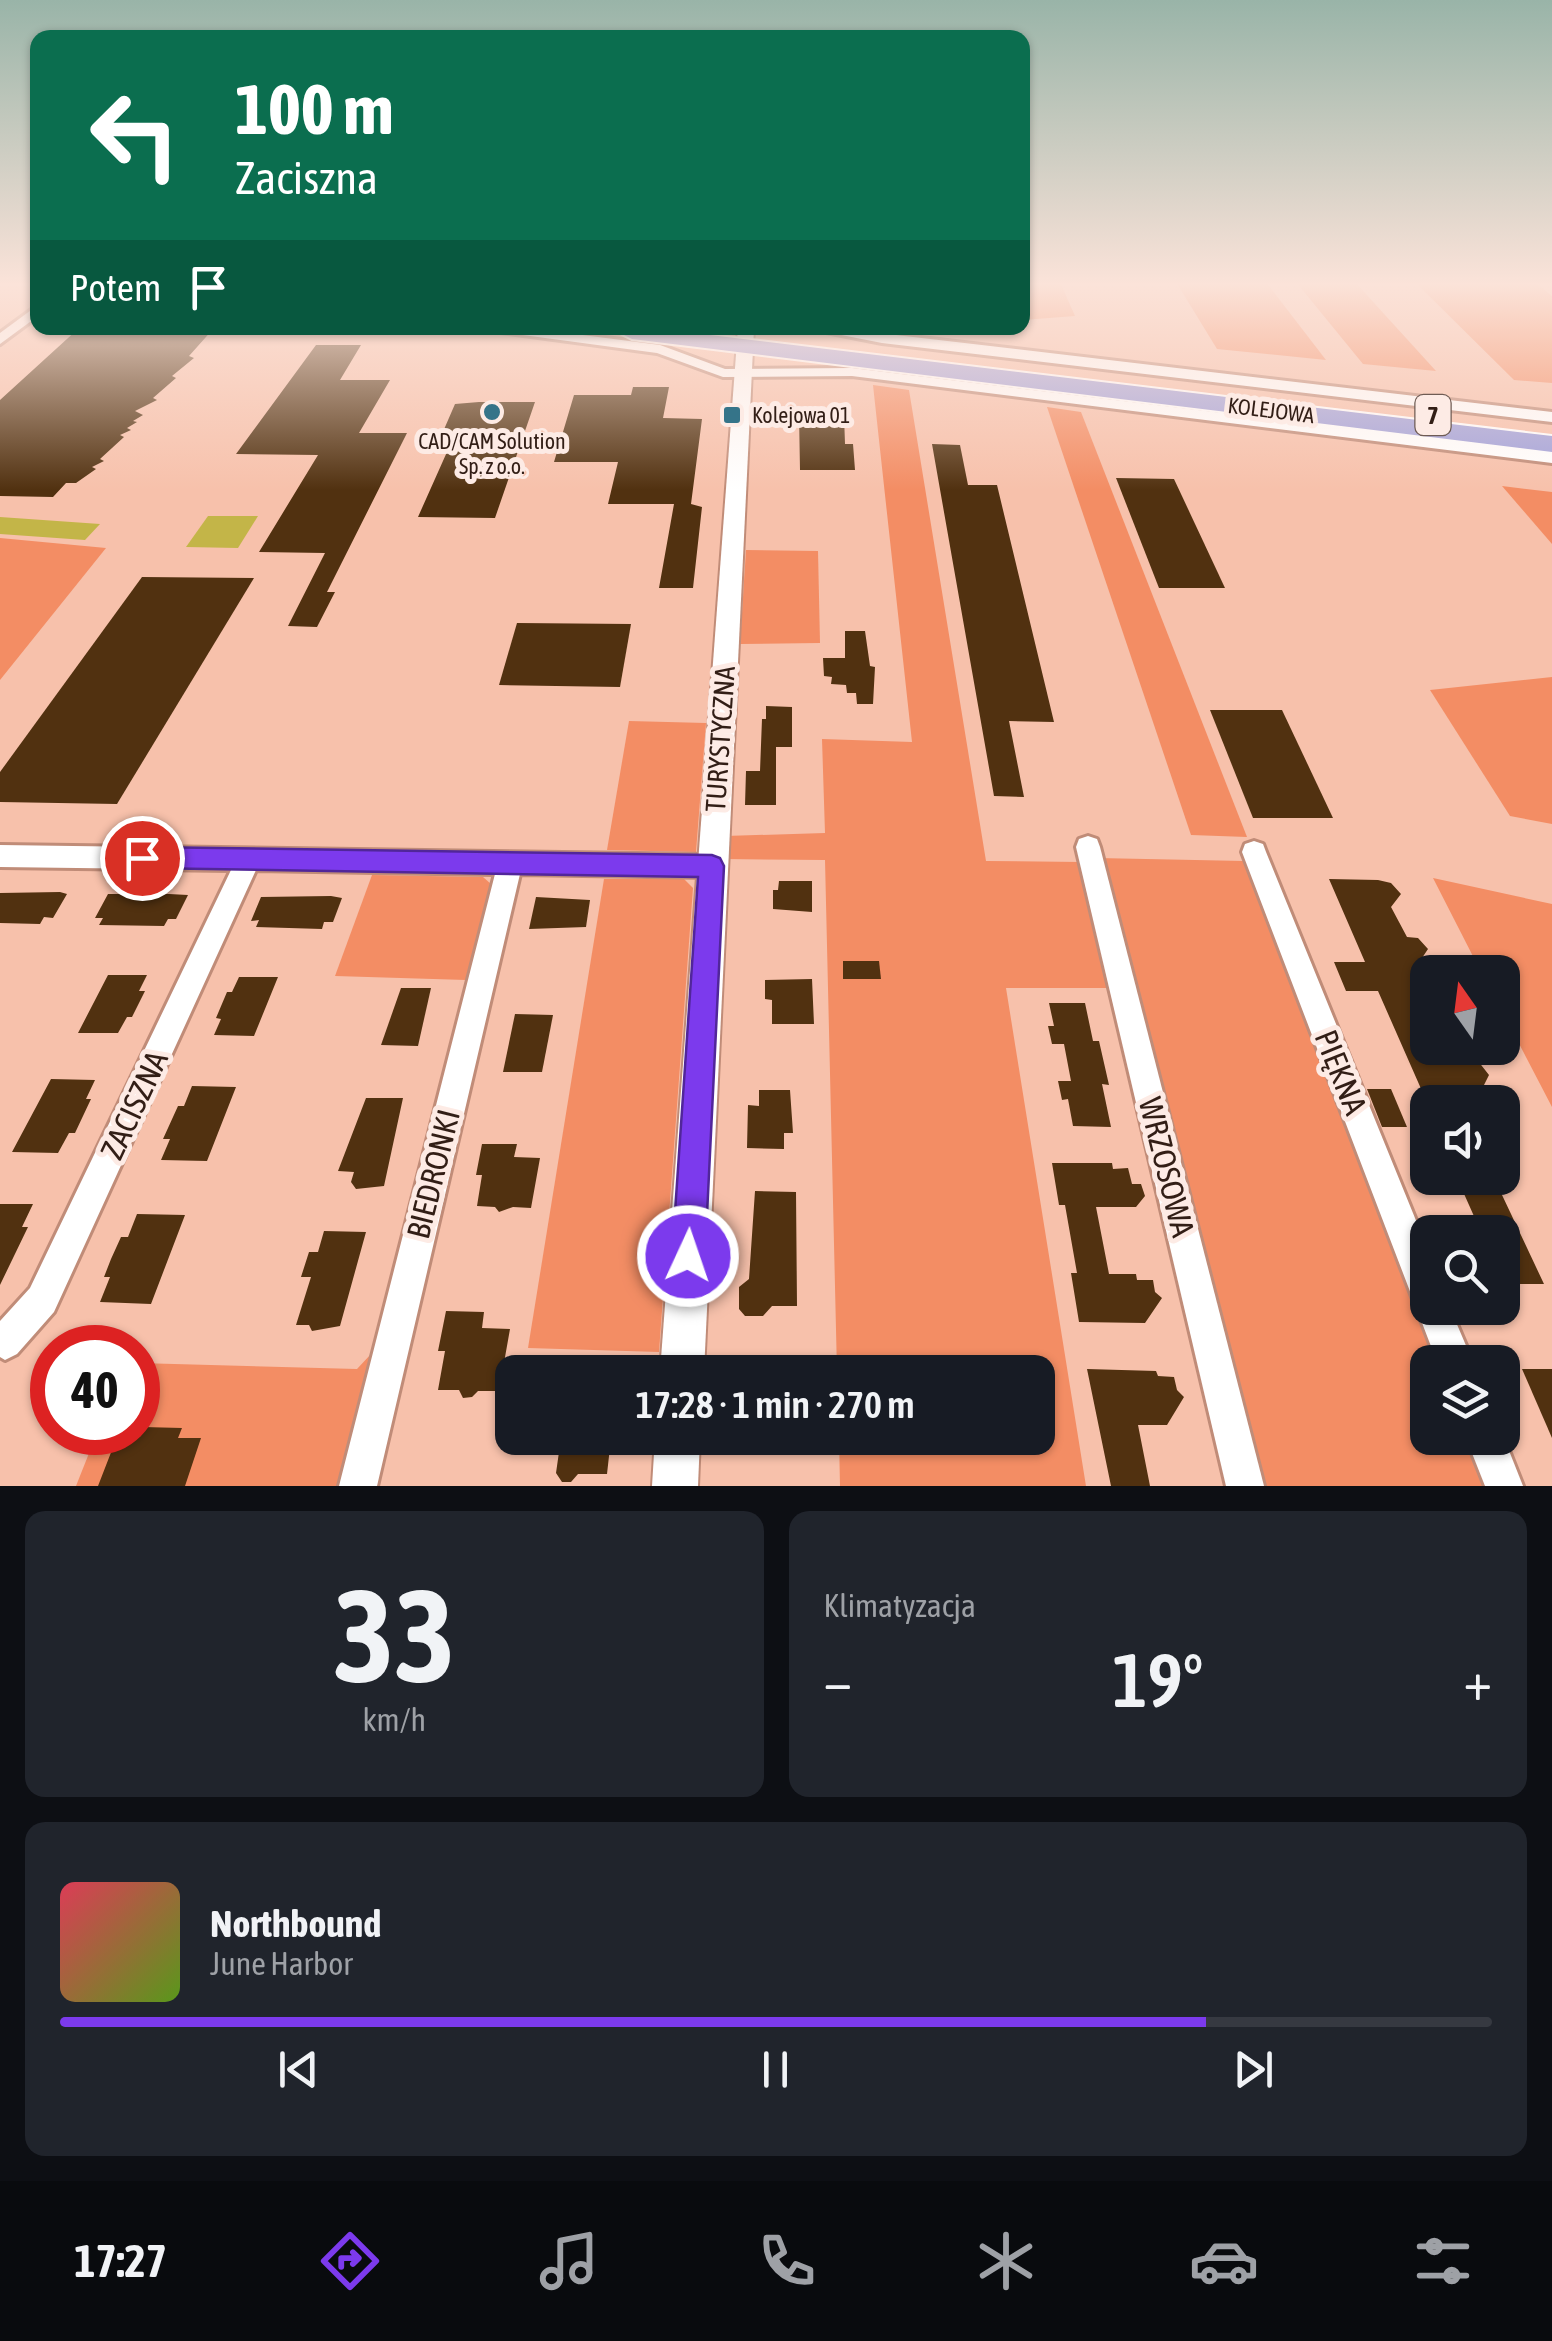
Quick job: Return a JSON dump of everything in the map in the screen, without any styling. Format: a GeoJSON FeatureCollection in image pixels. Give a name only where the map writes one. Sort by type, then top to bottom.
{"type":"FeatureCollection","features":[{"type":"Feature","properties":{"kind":"highway","name":"KOLEJOWA"},"geometry":{"type":"LineString","coordinates":[[790,351],[1552,444]]}},
{"type":"Feature","properties":{"kind":"highway","name":"KOLEJOWA"},"geometry":{"type":"LineString","coordinates":[[798,351],[1552,429]]}},
{"type":"Feature","properties":{"kind":"street"},"geometry":{"type":"LineString","coordinates":[[659,351],[706,369],[737,351]]}},
{"type":"Feature","properties":{"kind":"street","name":"TURYSTYCZNA"},"geometry":{"type":"LineString","coordinates":[[683,1355],[746,351]]}},
{"type":"Feature","properties":{"kind":"street"},"geometry":{"type":"LineString","coordinates":[[768,351],[852,372],[1552,458]]}},
{"type":"Feature","properties":{"kind":"street"},"geometry":{"type":"LineString","coordinates":[[988,351],[1552,417]]}},
{"type":"Feature","properties":{"kind":"street","name":"WRZOSOWA"},"geometry":{"type":"LineString","coordinates":[[1088,847],[1245,1486]]}},
{"type":"Feature","properties":{"kind":"street","name":"PIĘKNA"},"geometry":{"type":"LineString","coordinates":[[1254,852],[1410,1247]]}},
{"type":"Feature","properties":{"kind":"street"},"geometry":{"type":"LineString","coordinates":[[0,856],[712,866]]}},
{"type":"Feature","properties":{"kind":"street","name":"ZACISZNA"},"geometry":{"type":"LineString","coordinates":[[5,1342],[42,1300],[249,859]]}},
{"type":"Feature","properties":{"kind":"street","name":"BIEDRONKI"},"geometry":{"type":"LineString","coordinates":[[358,1486],[510,862]]}},
{"type":"Feature","properties":{"kind":"street"},"geometry":{"type":"LineString","coordinates":[[675,1486],[677,1455]]}},
{"type":"Feature","properties":{"kind":"street"},"geometry":{"type":"LineString","coordinates":[[1491,1455],[1504,1486]]}},
{"type":"Feature","properties":{"kind":"shaded area"},"geometry":{"type":"Polygon","coordinates":[[[1240,351],[1319,351],[1326,360],[1240,351]]]}},
{"type":"Feature","properties":{"kind":"shaded area"},"geometry":{"type":"Polygon","coordinates":[[[1353,351],[1418,351],[1436,371],[1363,364],[1353,351]]]}},
{"type":"Feature","properties":{"kind":"shaded area"},"geometry":{"type":"Polygon","coordinates":[[[1485,351],[1552,351],[1552,383],[1514,380],[1485,351]]]}},
{"type":"Feature","properties":{"kind":"shaded area"},"geometry":{"type":"Polygon","coordinates":[[[873,385],[909,390],[986,861],[1081,862],[1111,988],[1006,988],[1086,1486],[840,1486],[839,1455],[1055,1455],[1055,1355],[837,1355],[825,860],[724,859],[725,836],[825,833],[822,739],[912,742],[873,385]]]}},
{"type":"Feature","properties":{"kind":"shaded area"},"geometry":{"type":"Polygon","coordinates":[[[1047,407],[1081,412],[1247,837],[1191,835],[1047,407]]]}},
{"type":"Feature","properties":{"kind":"shaded area"},"geometry":{"type":"Polygon","coordinates":[[[1502,486],[1552,492],[1552,544],[1502,486]]]}},
{"type":"Feature","properties":{"kind":"shaded area"},"geometry":{"type":"Polygon","coordinates":[[[208,516],[258,516],[238,548],[186,547],[208,516]]]}},
{"type":"Feature","properties":{"kind":"shaded area"},"geometry":{"type":"Polygon","coordinates":[[[0,517],[100,524],[85,540],[0,534],[0,517]]]}},
{"type":"Feature","properties":{"kind":"shaded area"},"geometry":{"type":"Polygon","coordinates":[[[0,538],[106,548],[0,680],[0,538]]]}},
{"type":"Feature","properties":{"kind":"shaded area"},"geometry":{"type":"Polygon","coordinates":[[[746,550],[818,551],[820,643],[740,644],[746,550]]]}},
{"type":"Feature","properties":{"kind":"shaded area"},"geometry":{"type":"Polygon","coordinates":[[[1552,677],[1552,824],[1510,816],[1430,690],[1552,677]]]}},
{"type":"Feature","properties":{"kind":"shaded area"},"geometry":{"type":"Polygon","coordinates":[[[629,721],[706,723],[696,852],[607,850],[629,721]]]}},
{"type":"Feature","properties":{"kind":"shaded area"},"geometry":{"type":"Polygon","coordinates":[[[1097,858],[1244,861],[1410,1292],[1410,1325],[1423,1325],[1430,1345],[1410,1345],[1410,1455],[1473,1455],[1485,1486],[1257,1486],[1097,858]]]}},
{"type":"Feature","properties":{"kind":"shaded area"},"geometry":{"type":"Polygon","coordinates":[[[372,875],[483,877],[491,884],[466,980],[335,976],[372,875]]]}},
{"type":"Feature","properties":{"kind":"shaded area"},"geometry":{"type":"Polygon","coordinates":[[[1433,878],[1552,904],[1552,1107],[1520,1046],[1520,955],[1472,955],[1433,878]]]}},
{"type":"Feature","properties":{"kind":"shaded area"},"geometry":{"type":"Polygon","coordinates":[[[604,879],[684,879],[693,888],[659,1352],[528,1348],[604,879]]]}},
{"type":"Feature","properties":{"kind":"shaded area"},"geometry":{"type":"Polygon","coordinates":[[[371,1354],[338,1486],[76,1486],[88,1455],[160,1455],[160,1364],[357,1369],[371,1354]]]}},
{"type":"Feature","properties":{"kind":"building"},"geometry":{"type":"Polygon","coordinates":[[[53,351],[193,351],[189,356],[194,358],[172,376],[176,378],[153,398],[157,400],[135,411],[143,415],[127,428],[131,430],[120,435],[124,437],[100,459],[104,461],[76,483],[66,483],[53,497],[0,496],[0,400],[53,351]]]}},
{"type":"Feature","properties":{"kind":"building"},"geometry":{"type":"Polygon","coordinates":[[[311,351],[357,351],[340,380],[390,380],[359,433],[407,433],[327,592],[335,592],[317,627],[288,626],[325,553],[259,552],[318,455],[236,454],[311,351]]]}},
{"type":"Feature","properties":{"kind":"building"},"geometry":{"type":"Polygon","coordinates":[[[633,387],[669,387],[663,418],[702,419],[691,504],[702,507],[693,588],[659,588],[674,504],[608,504],[618,462],[554,462],[574,395],[631,395],[633,387]]]}},
{"type":"Feature","properties":{"kind":"building"},"geometry":{"type":"Polygon","coordinates":[[[535,402],[495,518],[418,517],[455,434],[442,434],[455,404],[535,402]]]}},
{"type":"Feature","properties":{"kind":"building"},"geometry":{"type":"Polygon","coordinates":[[[799,414],[844,415],[845,444],[853,444],[855,470],[800,470],[799,414]]]}},
{"type":"Feature","properties":{"kind":"building"},"geometry":{"type":"Polygon","coordinates":[[[932,444],[960,445],[968,485],[997,485],[1054,722],[1009,721],[1024,797],[994,796],[932,444]]]}},
{"type":"Feature","properties":{"kind":"building"},"geometry":{"type":"Polygon","coordinates":[[[1116,478],[1174,479],[1225,588],[1159,588],[1116,478]]]}},
{"type":"Feature","properties":{"kind":"building"},"geometry":{"type":"Polygon","coordinates":[[[142,577],[254,578],[117,804],[0,802],[0,772],[142,577]]]}},
{"type":"Feature","properties":{"kind":"building"},"geometry":{"type":"Polygon","coordinates":[[[517,623],[631,624],[620,687],[499,685],[517,623]]]}},
{"type":"Feature","properties":{"kind":"building"},"geometry":{"type":"Polygon","coordinates":[[[845,631],[865,631],[870,666],[875,667],[873,704],[857,704],[856,693],[847,693],[846,685],[831,684],[832,677],[824,676],[823,658],[845,658],[845,631]]]}},
{"type":"Feature","properties":{"kind":"building"},"geometry":{"type":"Polygon","coordinates":[[[766,706],[792,707],[792,747],[776,747],[776,805],[745,805],[746,771],[760,771],[766,706]]]}},
{"type":"Feature","properties":{"kind":"building"},"geometry":{"type":"Polygon","coordinates":[[[1210,710],[1282,710],[1333,818],[1253,818],[1210,710]]]}},
{"type":"Feature","properties":{"kind":"building"},"geometry":{"type":"Polygon","coordinates":[[[1329,879],[1391,883],[1401,894],[1391,907],[1407,937],[1418,938],[1428,949],[1424,955],[1410,955],[1410,1064],[1378,991],[1346,991],[1334,962],[1365,962],[1329,879]]]}},
{"type":"Feature","properties":{"kind":"building"},"geometry":{"type":"Polygon","coordinates":[[[779,881],[812,881],[812,912],[773,909],[773,890],[778,890],[779,881]]]}},
{"type":"Feature","properties":{"kind":"building"},"geometry":{"type":"Polygon","coordinates":[[[0,893],[67,894],[53,918],[44,917],[40,924],[0,923],[0,893]]]}},
{"type":"Feature","properties":{"kind":"building"},"geometry":{"type":"Polygon","coordinates":[[[108,894],[188,895],[176,919],[168,919],[164,926],[99,925],[103,918],[95,918],[108,894]]]}},
{"type":"Feature","properties":{"kind":"building"},"geometry":{"type":"Polygon","coordinates":[[[261,897],[342,898],[333,922],[324,922],[322,929],[256,927],[259,920],[251,921],[261,897]]]}},
{"type":"Feature","properties":{"kind":"building"},"geometry":{"type":"Polygon","coordinates":[[[536,897],[590,900],[586,927],[529,929],[536,897]]]}},
{"type":"Feature","properties":{"kind":"building"},"geometry":{"type":"Polygon","coordinates":[[[843,961],[879,961],[881,979],[843,979],[843,961]]]}},
{"type":"Feature","properties":{"kind":"building"},"geometry":{"type":"Polygon","coordinates":[[[108,975],[147,975],[139,991],[145,991],[132,1017],[127,1017],[118,1033],[78,1033],[108,975]]]}},
{"type":"Feature","properties":{"kind":"building"},"geometry":{"type":"Polygon","coordinates":[[[239,977],[278,977],[254,1036],[214,1035],[221,1019],[216,1018],[227,992],[232,992],[239,977]]]}},
{"type":"Feature","properties":{"kind":"building"},"geometry":{"type":"Polygon","coordinates":[[[812,979],[814,1024],[772,1024],[772,1000],[765,999],[765,980],[812,979]]]}},
{"type":"Feature","properties":{"kind":"building"},"geometry":{"type":"Polygon","coordinates":[[[401,988],[431,988],[418,1046],[381,1045],[401,988]]]}},
{"type":"Feature","properties":{"kind":"building"},"geometry":{"type":"Polygon","coordinates":[[[1049,1003],[1085,1003],[1109,1085],[1102,1084],[1111,1127],[1073,1126],[1068,1099],[1062,1100],[1058,1081],[1071,1081],[1064,1044],[1052,1044],[1048,1026],[1054,1026],[1049,1003]]]}},
{"type":"Feature","properties":{"kind":"building"},"geometry":{"type":"Polygon","coordinates":[[[515,1014],[553,1015],[542,1072],[503,1072],[515,1014]]]}},
{"type":"Feature","properties":{"kind":"building"},"geometry":{"type":"Polygon","coordinates":[[[1411,1065],[1481,1065],[1489,1075],[1484,1085],[1419,1085],[1411,1065]]]}},
{"type":"Feature","properties":{"kind":"building"},"geometry":{"type":"Polygon","coordinates":[[[51,1079],[95,1080],[75,1133],[69,1133],[58,1153],[12,1152],[51,1079]]]}},
{"type":"Feature","properties":{"kind":"building"},"geometry":{"type":"Polygon","coordinates":[[[192,1086],[236,1087],[207,1161],[161,1160],[170,1139],[163,1139],[192,1086]]]}},
{"type":"Feature","properties":{"kind":"building"},"geometry":{"type":"Polygon","coordinates":[[[1367,1089],[1391,1089],[1407,1127],[1382,1127],[1367,1089]]]}},
{"type":"Feature","properties":{"kind":"building"},"geometry":{"type":"Polygon","coordinates":[[[759,1090],[790,1090],[793,1133],[784,1133],[784,1149],[747,1148],[748,1105],[759,1106],[759,1090]]]}},
{"type":"Feature","properties":{"kind":"building"},"geometry":{"type":"Polygon","coordinates":[[[366,1098],[403,1098],[384,1186],[356,1189],[351,1182],[354,1172],[338,1171],[366,1098]]]}},
{"type":"Feature","properties":{"kind":"building"},"geometry":{"type":"Polygon","coordinates":[[[482,1144],[517,1144],[514,1157],[540,1158],[531,1208],[513,1207],[499,1212],[495,1207],[477,1206],[482,1175],[476,1175],[482,1144]]]}},
{"type":"Feature","properties":{"kind":"building"},"geometry":{"type":"Polygon","coordinates":[[[1052,1163],[1112,1163],[1113,1169],[1128,1168],[1132,1184],[1141,1184],[1145,1196],[1136,1207],[1096,1207],[1109,1274],[1136,1274],[1137,1280],[1153,1280],[1155,1292],[1162,1298],[1145,1323],[1079,1322],[1071,1273],[1077,1273],[1065,1205],[1059,1205],[1052,1163]]]}},
{"type":"Feature","properties":{"kind":"building"},"geometry":{"type":"Polygon","coordinates":[[[755,1191],[796,1192],[797,1306],[772,1306],[763,1316],[745,1316],[739,1309],[739,1287],[749,1279],[755,1191]]]}},
{"type":"Feature","properties":{"kind":"building"},"geometry":{"type":"Polygon","coordinates":[[[1465,1195],[1502,1195],[1511,1215],[1473,1215],[1465,1195]]]}},
{"type":"Feature","properties":{"kind":"building"},"geometry":{"type":"Polygon","coordinates":[[[0,1204],[33,1204],[22,1227],[28,1227],[0,1285],[0,1204]]]}},
{"type":"Feature","properties":{"kind":"building"},"geometry":{"type":"Polygon","coordinates":[[[137,1214],[185,1215],[151,1304],[100,1302],[110,1277],[104,1277],[111,1259],[121,1237],[128,1237],[137,1214]]]}},
{"type":"Feature","properties":{"kind":"building"},"geometry":{"type":"Polygon","coordinates":[[[324,1231],[366,1232],[340,1326],[312,1331],[309,1325],[296,1325],[311,1277],[301,1277],[309,1252],[318,1252],[324,1231]]]}},
{"type":"Feature","properties":{"kind":"building"},"geometry":{"type":"Polygon","coordinates":[[[1520,1233],[1544,1284],[1520,1284],[1520,1233]]]}},
{"type":"Feature","properties":{"kind":"building"},"geometry":{"type":"Polygon","coordinates":[[[446,1311],[484,1312],[482,1328],[510,1329],[505,1355],[495,1355],[495,1391],[478,1391],[463,1398],[459,1390],[438,1390],[445,1351],[438,1351],[446,1311]]]}},
{"type":"Feature","properties":{"kind":"building"},"geometry":{"type":"Polygon","coordinates":[[[1087,1369],[1156,1371],[1158,1376],[1174,1377],[1177,1390],[1184,1397],[1167,1425],[1138,1425],[1150,1486],[1111,1486],[1087,1369]]]}},
{"type":"Feature","properties":{"kind":"building"},"geometry":{"type":"Polygon","coordinates":[[[1522,1369],[1552,1369],[1552,1438],[1522,1369]]]}},
{"type":"Feature","properties":{"kind":"building"},"geometry":{"type":"Polygon","coordinates":[[[160,1427],[182,1428],[178,1438],[201,1438],[185,1486],[98,1486],[110,1455],[160,1455],[160,1427]]]}},
{"type":"Feature","properties":{"kind":"building"},"geometry":{"type":"Polygon","coordinates":[[[559,1455],[609,1455],[607,1474],[578,1474],[571,1482],[562,1482],[556,1473],[559,1455]]]}},
{"type":"Feature","properties":{"kind":"place","name":"CAD/CAM Solution Sp. z o.o."},"geometry":{"type":"Point","coordinates":[492,412]}},
{"type":"Feature","properties":{"kind":"place","name":"Kolejowa 01"},"geometry":{"type":"Point","coordinates":[732,415]}},
{"type":"Feature","properties":{"kind":"route"},"geometry":{"type":"LineString","coordinates":[[142,858],[712,866],[688,1256]]}}]}
